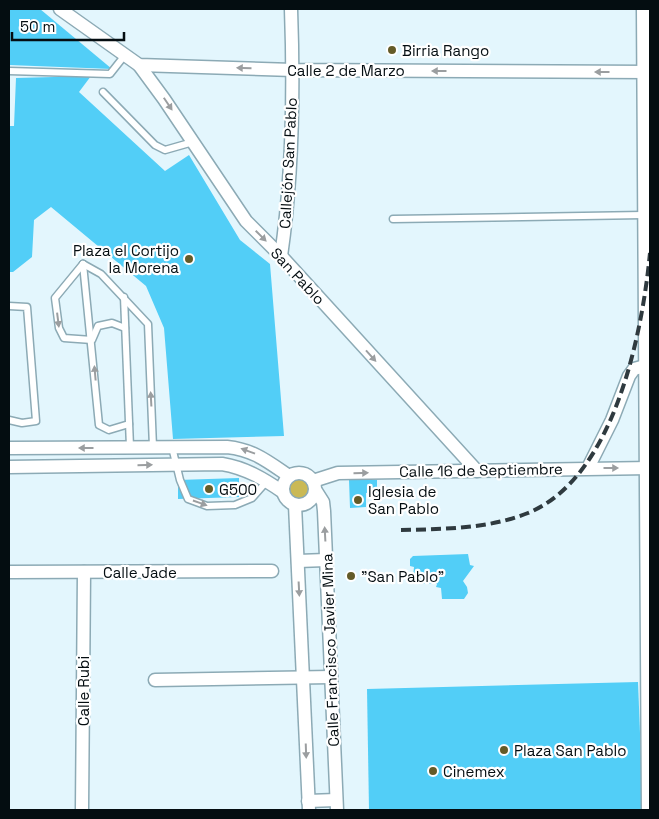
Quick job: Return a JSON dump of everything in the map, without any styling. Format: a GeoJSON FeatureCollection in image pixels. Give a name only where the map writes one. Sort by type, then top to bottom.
{"type":"FeatureCollection","features":[{"type":"Feature","properties":{"kind":"street","name":"Callejón San Pablo"},"geometry":{"type":"LineString","coordinates":[[281,256],[290,169],[293,70],[291,9]]}},
{"type":"Feature","properties":{"kind":"street"},"geometry":{"type":"LineString","coordinates":[[643,9],[647,72],[643,215],[647,264],[645,366],[648,468],[648,810]]}},
{"type":"Feature","properties":{"kind":"street"},"geometry":{"type":"LineString","coordinates":[[65,10],[139,65]]}},
{"type":"Feature","properties":{"kind":"street","name":"Calle 2 de Marzo"},"geometry":{"type":"LineString","coordinates":[[139,65],[293,70],[647,72]]}},
{"type":"Feature","properties":{"kind":"street","name":"San Pablo"},"geometry":{"type":"LineString","coordinates":[[139,65],[164,98],[246,221],[281,256],[477,471]]}},
{"type":"Feature","properties":{"kind":"street"},"geometry":{"type":"LineString","coordinates":[[588,468],[612,420],[628,376],[634,369],[645,366]]}},
{"type":"Feature","properties":{"kind":"street"},"geometry":{"type":"LineString","coordinates":[[9,448],[227,446],[242,448],[256,454],[289,476]]}},
{"type":"Feature","properties":{"kind":"street"},"geometry":{"type":"LineString","coordinates":[[9,467],[222,464],[237,466],[267,482],[283,492],[290,502],[295,505],[306,504],[310,501],[314,486],[309,476],[296,473],[285,480],[283,492]]}},
{"type":"Feature","properties":{"kind":"street","name":"Calle 16 de Septiembre"},"geometry":{"type":"LineString","coordinates":[[314,486],[338,473],[648,468]]}},
{"type":"Feature","properties":{"kind":"street","name":"Calle Francisco Javier Mina"},"geometry":{"type":"LineString","coordinates":[[314,486],[323,502],[337,805]]}},
{"type":"Feature","properties":{"kind":"street","name":"Calle Francisco Javier Mina"},"geometry":{"type":"LineString","coordinates":[[295,505],[308,806]]}},
{"type":"Feature","properties":{"kind":"street"},"geometry":{"type":"LineString","coordinates":[[298,561],[326,560]]}},
{"type":"Feature","properties":{"kind":"street","name":"Calle Jade"},"geometry":{"type":"LineString","coordinates":[[9,572],[272,572]]}},
{"type":"Feature","properties":{"kind":"street","name":"Calle Rubi"},"geometry":{"type":"LineString","coordinates":[[82,809],[84,572]]}},
{"type":"Feature","properties":{"kind":"street"},"geometry":{"type":"LineString","coordinates":[[155,680],[330,677]]}},
{"type":"Feature","properties":{"kind":"street"},"geometry":{"type":"LineString","coordinates":[[308,806],[337,805]]}},
{"type":"Feature","properties":{"kind":"lane"},"geometry":{"type":"LineString","coordinates":[[9,71],[110,74],[125,55]]}},
{"type":"Feature","properties":{"kind":"lane"},"geometry":{"type":"LineString","coordinates":[[103,92],[154,145],[165,150],[193,142]]}},
{"type":"Feature","properties":{"kind":"lane"},"geometry":{"type":"LineString","coordinates":[[393,219],[643,215]]}},
{"type":"Feature","properties":{"kind":"lane"},"geometry":{"type":"LineString","coordinates":[[84,264],[101,274],[148,324],[153,447]]}},
{"type":"Feature","properties":{"kind":"lane"},"geometry":{"type":"LineString","coordinates":[[84,264],[99,425],[109,430],[129,424]]}},
{"type":"Feature","properties":{"kind":"lane"},"geometry":{"type":"LineString","coordinates":[[84,264],[55,298],[59,328],[64,338],[92,340]]}},
{"type":"Feature","properties":{"kind":"lane"},"geometry":{"type":"LineString","coordinates":[[124,297],[130,447]]}},
{"type":"Feature","properties":{"kind":"lane"},"geometry":{"type":"LineString","coordinates":[[9,306],[27,306],[36,421],[22,422],[9,420]]}},
{"type":"Feature","properties":{"kind":"lane"},"geometry":{"type":"LineString","coordinates":[[92,340],[98,326],[112,323],[125,328]]}},
{"type":"Feature","properties":{"kind":"lane"},"geometry":{"type":"LineString","coordinates":[[172,447],[175,465],[188,499],[207,506],[235,505],[252,498],[267,482]]}},
{"type":"Feature","properties":{"kind":"shaded area"},"geometry":{"type":"Polygon","coordinates":[[[299,473],[305,474],[310,478],[314,483],[314,495],[310,500],[305,504],[299,505],[293,504],[288,500],[284,495],[283,489],[284,483],[288,478],[293,474],[299,473]]]}},
{"type":"Feature","properties":{"kind":"building"},"geometry":{"type":"Polygon","coordinates":[[[9,9],[40,9],[112,69],[9,65],[9,9]]]}},
{"type":"Feature","properties":{"kind":"building","name":"Plaza el Cortijo la Morena"},"geometry":{"type":"Polygon","coordinates":[[[91,76],[79,92],[165,171],[189,155],[240,240],[270,264],[284,436],[173,439],[164,328],[146,286],[51,207],[34,220],[32,257],[13,272],[9,272],[9,126],[14,126],[16,78],[91,76]]]}},
{"type":"Feature","properties":{"kind":"building","name":"G500"},"geometry":{"type":"Polygon","coordinates":[[[239,478],[239,497],[178,499],[178,480],[239,478]]]}},
{"type":"Feature","properties":{"kind":"building","name":"Iglesia de San Pablo"},"geometry":{"type":"Polygon","coordinates":[[[349,480],[377,480],[377,493],[366,493],[366,507],[350,508],[349,480]]]}},
{"type":"Feature","properties":{"kind":"building"},"geometry":{"type":"Polygon","coordinates":[[[468,554],[470,565],[474,566],[463,581],[468,593],[464,599],[442,599],[441,588],[436,587],[437,584],[412,583],[410,578],[413,577],[414,567],[410,566],[410,559],[413,556],[468,554]]]}},
{"type":"Feature","properties":{"kind":"building","name":"Plaza San Pablo"},"geometry":{"type":"Polygon","coordinates":[[[638,682],[643,810],[369,810],[367,689],[638,682]]]}},
{"type":"Feature","properties":{"kind":"railway"},"geometry":{"type":"LineString","coordinates":[[401,530],[482,525],[528,513],[558,495],[582,469],[602,437],[618,401],[631,362],[640,323],[650,253]]}},
{"type":"Feature","properties":{"kind":"place","name":"Birria Rango"},"geometry":{"type":"Point","coordinates":[392,50]}},
{"type":"Feature","properties":{"kind":"place","name":"Plaza el Cortijo la Morena"},"geometry":{"type":"Point","coordinates":[189,259]}},
{"type":"Feature","properties":{"kind":"place","name":"G500"},"geometry":{"type":"Point","coordinates":[209,489]}},
{"type":"Feature","properties":{"kind":"place","name":"Iglesia de San Pablo"},"geometry":{"type":"Point","coordinates":[358,500]}},
{"type":"Feature","properties":{"kind":"place","name":"\"San Pablo\""},"geometry":{"type":"Point","coordinates":[351,576]}},
{"type":"Feature","properties":{"kind":"place","name":"Plaza San Pablo"},"geometry":{"type":"Point","coordinates":[504,750]}},
{"type":"Feature","properties":{"kind":"place","name":"Cinemex"},"geometry":{"type":"Point","coordinates":[433,771]}}]}
